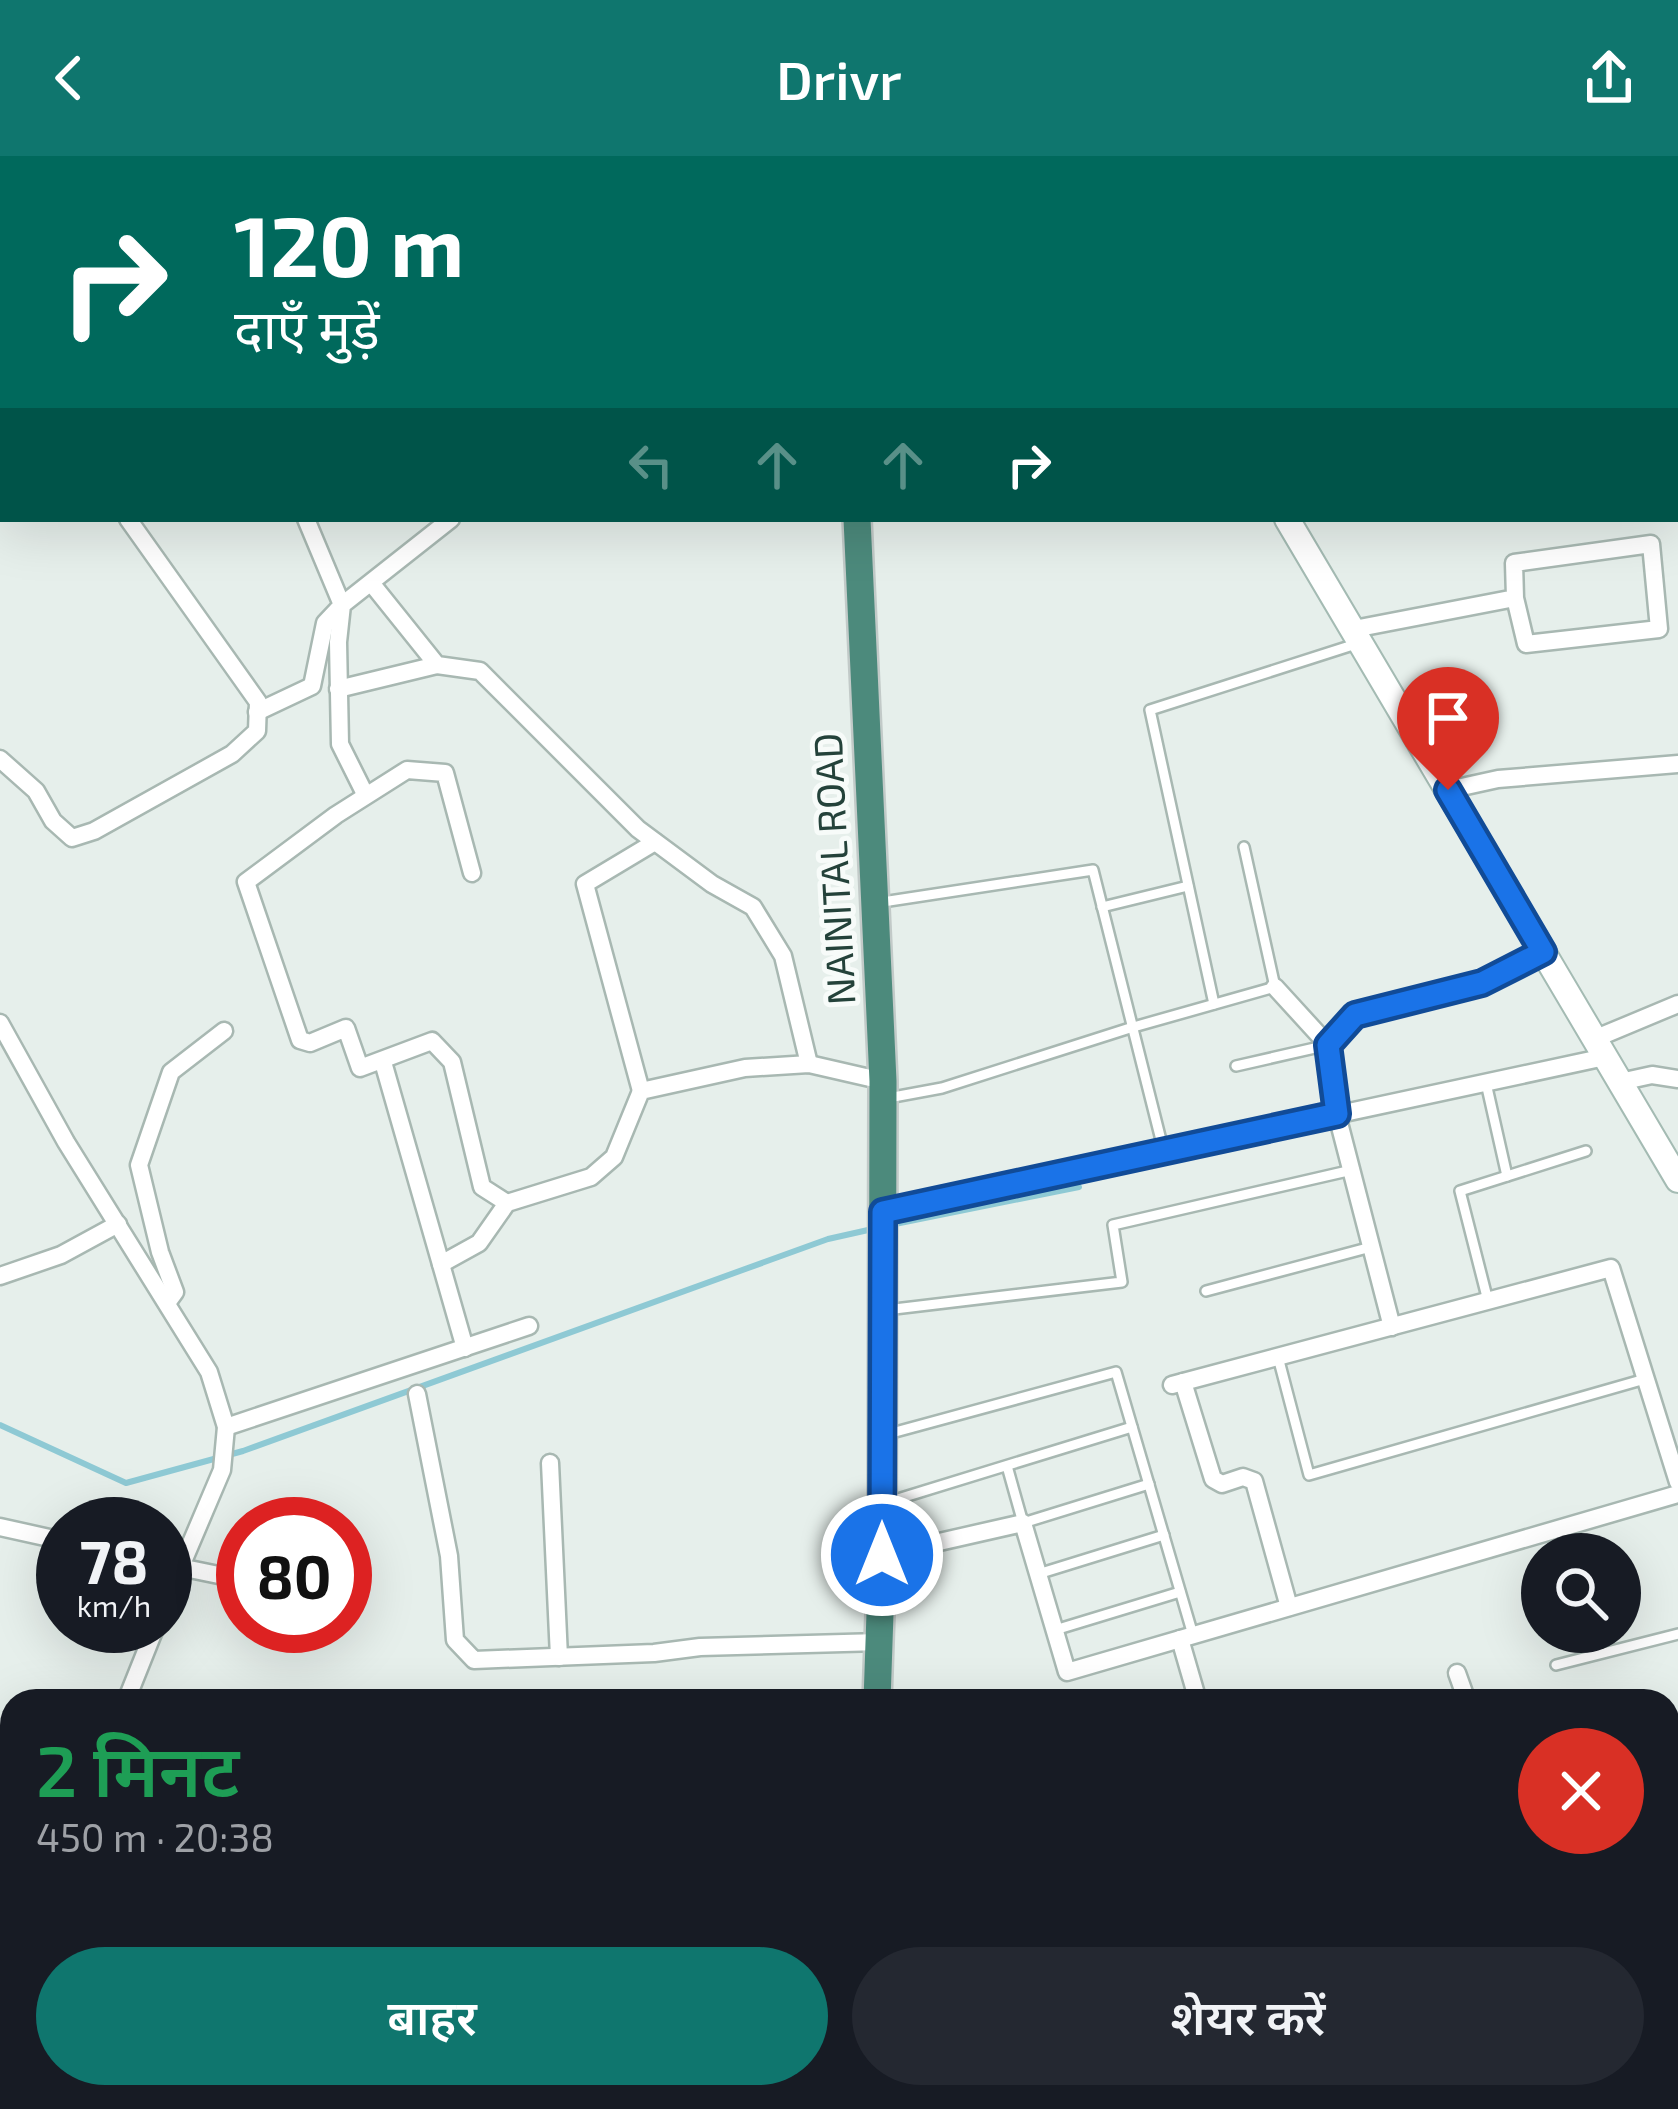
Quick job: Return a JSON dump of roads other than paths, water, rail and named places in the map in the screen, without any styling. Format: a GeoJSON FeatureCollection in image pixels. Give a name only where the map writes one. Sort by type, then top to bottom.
{"type":"FeatureCollection","features":[{"type":"Feature","properties":{"kind":"highway","name":"NAINITAL ROAD"},"geometry":{"type":"LineString","coordinates":[[857,522],[883,1090],[878,1689]]}},
{"type":"Feature","properties":{"kind":"main road"},"geometry":{"type":"LineString","coordinates":[[1289,522],[1678,1180]]}},
{"type":"Feature","properties":{"kind":"street"},"geometry":{"type":"LineString","coordinates":[[0,758],[36,791],[53,820],[72,838],[94,831],[232,754],[257,731],[257,703],[130,522]]}},
{"type":"Feature","properties":{"kind":"street"},"geometry":{"type":"LineString","coordinates":[[307,522],[342,605],[340,744],[365,794]]}},
{"type":"Feature","properties":{"kind":"street"},"geometry":{"type":"LineString","coordinates":[[429,539],[435,522]]}},
{"type":"Feature","properties":{"kind":"street"},"geometry":{"type":"LineString","coordinates":[[257,712],[312,686],[325,623],[448,522]]}},
{"type":"Feature","properties":{"kind":"street"},"geometry":{"type":"LineString","coordinates":[[1651,544],[1659,629],[1526,644],[1515,598],[1514,563],[1651,544]]}},
{"type":"Feature","properties":{"kind":"street"},"geometry":{"type":"LineString","coordinates":[[372,584],[437,665]]}},
{"type":"Feature","properties":{"kind":"street"},"geometry":{"type":"LineString","coordinates":[[1357,635],[1515,598]]}},
{"type":"Feature","properties":{"kind":"street"},"geometry":{"type":"LineString","coordinates":[[338,689],[437,665],[480,671],[655,842],[753,907],[783,956],[809,1064]]}},
{"type":"Feature","properties":{"kind":"street"},"geometry":{"type":"LineString","coordinates":[[1448,790],[1498,779],[1678,764]]}},
{"type":"Feature","properties":{"kind":"street"},"geometry":{"type":"LineString","coordinates":[[472,873],[445,773],[407,770],[365,794],[246,882],[300,1040],[310,1043],[346,1028],[360,1068],[432,1041],[452,1062],[482,1187],[507,1203]]}},
{"type":"Feature","properties":{"kind":"street"},"geometry":{"type":"LineString","coordinates":[[441,1264],[479,1244],[507,1203],[591,1177],[614,1157],[641,1091],[585,884],[655,842]]}},
{"type":"Feature","properties":{"kind":"street"},"geometry":{"type":"LineString","coordinates":[[1275,987],[1328,1045],[1337,1114],[1392,1327]]}},
{"type":"Feature","properties":{"kind":"street"},"geometry":{"type":"LineString","coordinates":[[883,1222],[1164,1152],[1486,1083],[1600,1048],[1678,1004]]}},
{"type":"Feature","properties":{"kind":"street"},"geometry":{"type":"LineString","coordinates":[[0,1023],[208,1372],[227,1436],[222,1470],[192,1529]]}},
{"type":"Feature","properties":{"kind":"street"},"geometry":{"type":"LineString","coordinates":[[167,1303],[175,1292],[139,1165],[171,1072],[224,1031]]}},
{"type":"Feature","properties":{"kind":"street"},"geometry":{"type":"LineString","coordinates":[[383,1062],[465,1348]]}},
{"type":"Feature","properties":{"kind":"street"},"geometry":{"type":"LineString","coordinates":[[641,1091],[745,1068],[809,1064],[883,1090]]}},
{"type":"Feature","properties":{"kind":"street"},"geometry":{"type":"LineString","coordinates":[[1620,1082],[1652,1075],[1678,1079]]}},
{"type":"Feature","properties":{"kind":"street"},"geometry":{"type":"LineString","coordinates":[[0,1276],[61,1256],[118,1224]]}},
{"type":"Feature","properties":{"kind":"street"},"geometry":{"type":"LineString","coordinates":[[1289,1607],[1254,1481],[1243,1477],[1222,1484],[1213,1480],[1178,1384],[1611,1268],[1678,1482]]}},
{"type":"Feature","properties":{"kind":"street"},"geometry":{"type":"LineString","coordinates":[[227,1436],[529,1326]]}},
{"type":"Feature","properties":{"kind":"street"},"geometry":{"type":"LineString","coordinates":[[417,1394],[449,1556],[455,1640],[474,1660],[880,1642]]}},
{"type":"Feature","properties":{"kind":"street"},"geometry":{"type":"LineString","coordinates":[[550,1463],[560,1657]]}},
{"type":"Feature","properties":{"kind":"street"},"geometry":{"type":"LineString","coordinates":[[882,1555],[1023,1523],[1067,1672],[1678,1494]]}},
{"type":"Feature","properties":{"kind":"street"},"geometry":{"type":"LineString","coordinates":[[0,1527],[36,1535]]}},
{"type":"Feature","properties":{"kind":"street"},"geometry":{"type":"LineString","coordinates":[[1187,1637],[1196,1689]]}},
{"type":"Feature","properties":{"kind":"street"},"geometry":{"type":"LineString","coordinates":[[131,1689],[145,1653]]}},
{"type":"Feature","properties":{"kind":"street"},"geometry":{"type":"LineString","coordinates":[[1457,1673],[1463,1689]]}},
{"type":"Feature","properties":{"kind":"lane"},"geometry":{"type":"LineString","coordinates":[[1214,1004],[1150,710],[1357,635]]}},
{"type":"Feature","properties":{"kind":"lane"},"geometry":{"type":"LineString","coordinates":[[883,1090],[942,1088],[1275,987],[1244,847]]}},
{"type":"Feature","properties":{"kind":"lane"},"geometry":{"type":"LineString","coordinates":[[872,904],[1093,870],[1164,1152]]}},
{"type":"Feature","properties":{"kind":"lane"},"geometry":{"type":"LineString","coordinates":[[1102,907],[1189,886]]}},
{"type":"Feature","properties":{"kind":"lane"},"geometry":{"type":"LineString","coordinates":[[1236,1066],[1328,1045],[1355,1015],[1482,983],[1543,952]]}},
{"type":"Feature","properties":{"kind":"lane"},"geometry":{"type":"LineString","coordinates":[[1486,1083],[1507,1176]]}},
{"type":"Feature","properties":{"kind":"lane"},"geometry":{"type":"LineString","coordinates":[[1488,1301],[1460,1191],[1586,1151]]}},
{"type":"Feature","properties":{"kind":"lane"},"geometry":{"type":"LineString","coordinates":[[883,1311],[1122,1282],[1113,1225],[1352,1170]]}},
{"type":"Feature","properties":{"kind":"lane"},"geometry":{"type":"LineString","coordinates":[[1206,1291],[1371,1247]]}},
{"type":"Feature","properties":{"kind":"lane"},"geometry":{"type":"LineString","coordinates":[[1279,1357],[1309,1475],[1646,1379]]}},
{"type":"Feature","properties":{"kind":"lane"},"geometry":{"type":"LineString","coordinates":[[883,1436],[1116,1372],[1180,1592],[1187,1637]]}},
{"type":"Feature","properties":{"kind":"lane"},"geometry":{"type":"LineString","coordinates":[[882,1504],[1132,1427]]}},
{"type":"Feature","properties":{"kind":"lane"},"geometry":{"type":"LineString","coordinates":[[1007,1466],[1023,1523],[1149,1484]]}},
{"type":"Feature","properties":{"kind":"lane"},"geometry":{"type":"LineString","coordinates":[[1038,1574],[1164,1535]]}},
{"type":"Feature","properties":{"kind":"lane"},"geometry":{"type":"LineString","coordinates":[[1054,1630],[1180,1592]]}},
{"type":"Feature","properties":{"kind":"lane"},"geometry":{"type":"LineString","coordinates":[[1556,1665],[1678,1634]]}},
{"type":"Feature","properties":{"kind":"waterway"},"geometry":{"type":"LineString","coordinates":[[890,1225],[1079,1187]]}},
{"type":"Feature","properties":{"kind":"waterway"},"geometry":{"type":"LineString","coordinates":[[0,1425],[126,1483],[243,1451],[828,1239],[877,1228]]}}]}
